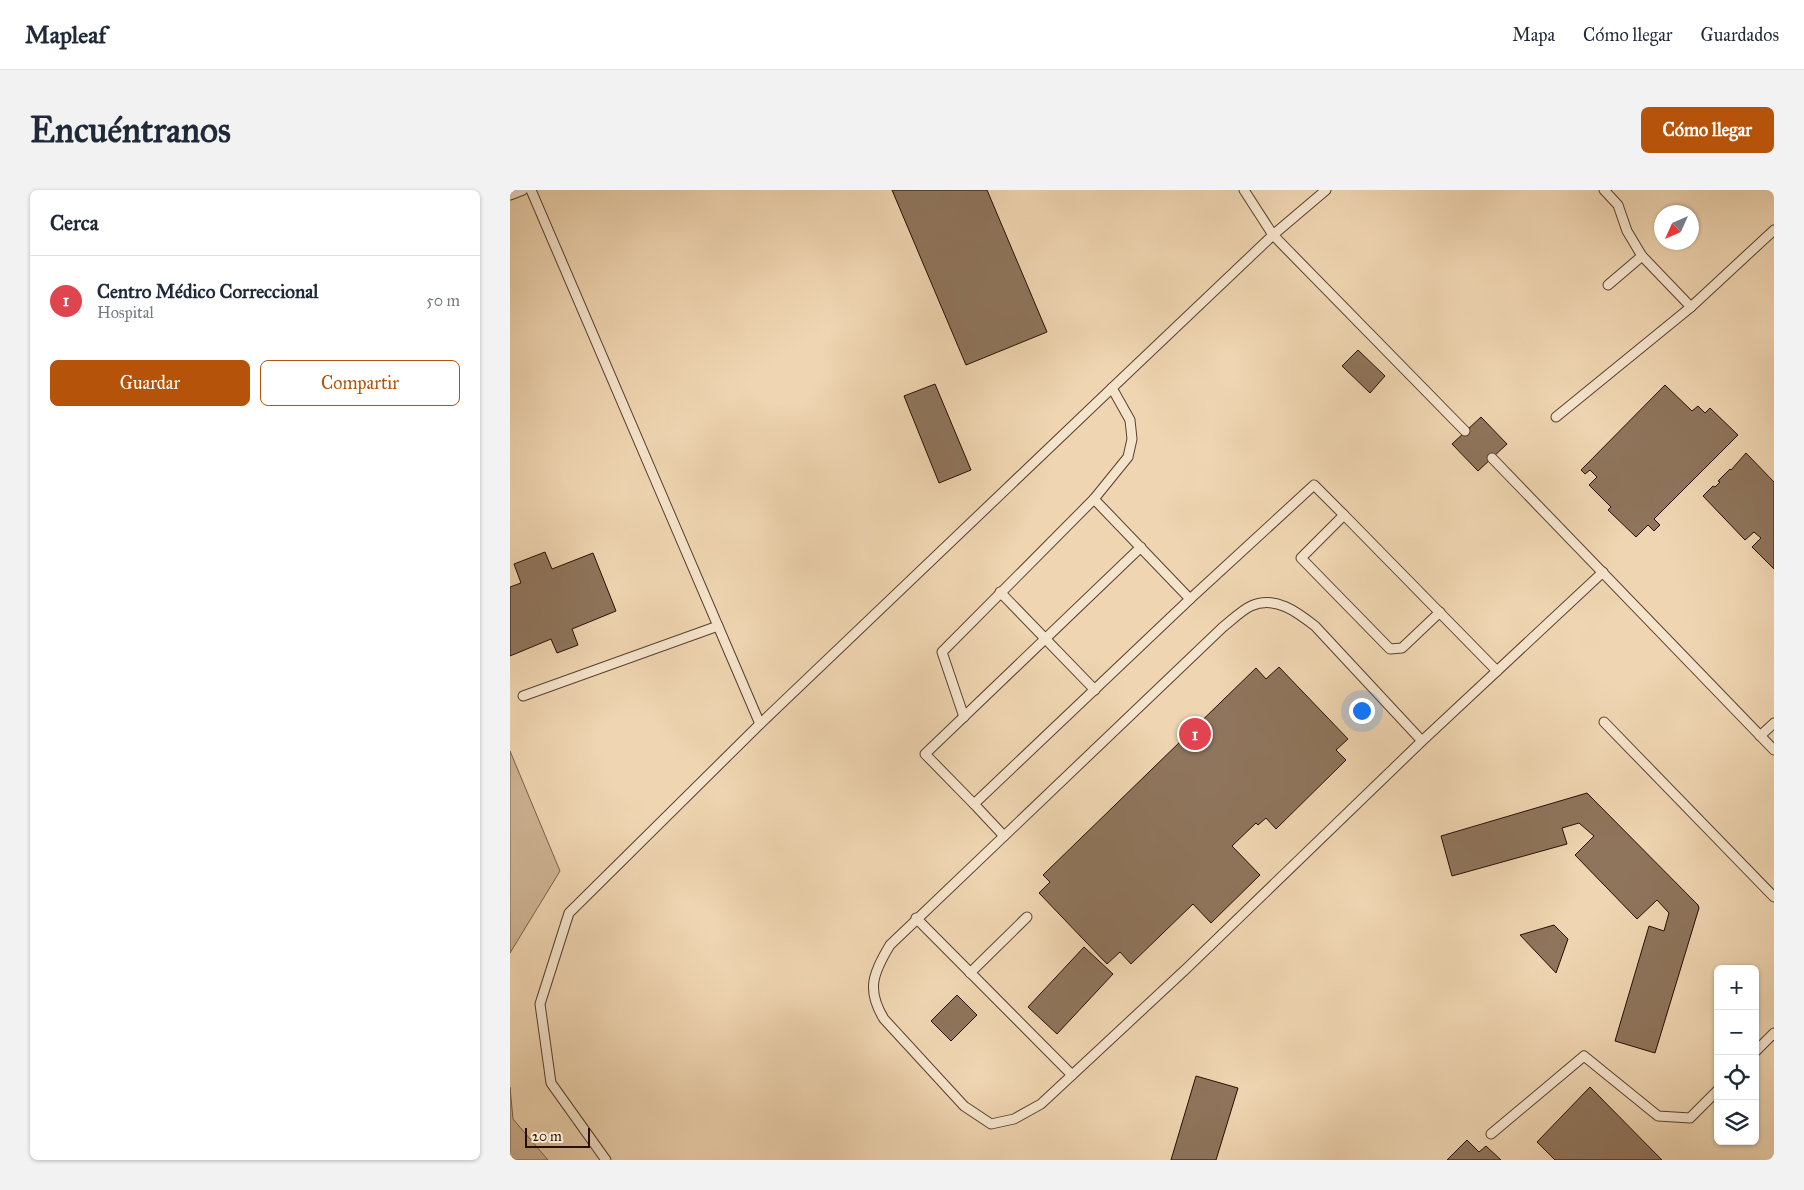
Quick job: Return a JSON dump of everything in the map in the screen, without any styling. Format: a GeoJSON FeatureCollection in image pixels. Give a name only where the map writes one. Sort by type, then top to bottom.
{"type":"FeatureCollection","features":[{"type":"Feature","properties":{"kind":"lane"},"geometry":{"type":"LineString","coordinates":[[510,195],[523,190]]}},
{"type":"Feature","properties":{"kind":"lane"},"geometry":{"type":"LineString","coordinates":[[532,190],[760,724]]}},
{"type":"Feature","properties":{"kind":"lane"},"geometry":{"type":"LineString","coordinates":[[1244,190],[1272,235],[1465,431]]}},
{"type":"Feature","properties":{"kind":"lane"},"geometry":{"type":"LineString","coordinates":[[606,1160],[551,1083],[540,1004],[569,913],[760,724],[1272,235],[1326,190]]}},
{"type":"Feature","properties":{"kind":"lane"},"geometry":{"type":"LineString","coordinates":[[1604,190],[1618,205],[1627,231],[1642,256],[1691,307]]}},
{"type":"Feature","properties":{"kind":"lane"},"geometry":{"type":"LineString","coordinates":[[1556,417],[1691,307],[1774,230]]}},
{"type":"Feature","properties":{"kind":"lane"},"geometry":{"type":"LineString","coordinates":[[1608,285],[1642,256]]}},
{"type":"Feature","properties":{"kind":"lane"},"geometry":{"type":"LineString","coordinates":[[964,717],[942,652],[1094,499],[1128,457],[1132,439],[1130,420],[1112,388]]}},
{"type":"Feature","properties":{"kind":"lane"},"geometry":{"type":"LineString","coordinates":[[1492,458],[1774,750]]}},
{"type":"Feature","properties":{"kind":"lane"},"geometry":{"type":"LineString","coordinates":[[974,804],[1190,598],[1314,484],[1497,671]]}},
{"type":"Feature","properties":{"kind":"lane"},"geometry":{"type":"LineString","coordinates":[[1094,499],[1190,598]]}},
{"type":"Feature","properties":{"kind":"lane"},"geometry":{"type":"LineString","coordinates":[[1344,515],[1302,558],[1390,649],[1402,648],[1440,612]]}},
{"type":"Feature","properties":{"kind":"lane"},"geometry":{"type":"LineString","coordinates":[[1004,836],[925,754],[1141,547]]}},
{"type":"Feature","properties":{"kind":"lane"},"geometry":{"type":"LineString","coordinates":[[1422,741],[1315,626],[1297,612],[1276,602],[1252,605],[1223,627],[916,918],[890,945],[876,968],[873,988],[875,1004],[884,1019],[964,1106],[991,1124],[1014,1119],[1041,1104],[1187,968],[1422,741],[1603,572]]}},
{"type":"Feature","properties":{"kind":"lane"},"geometry":{"type":"LineString","coordinates":[[1000,592],[1095,690]]}},
{"type":"Feature","properties":{"kind":"lane"},"geometry":{"type":"LineString","coordinates":[[523,696],[718,626]]}},
{"type":"Feature","properties":{"kind":"lane"},"geometry":{"type":"LineString","coordinates":[[1604,722],[1774,897]]}},
{"type":"Feature","properties":{"kind":"lane"},"geometry":{"type":"LineString","coordinates":[[1760,736],[1774,723]]}},
{"type":"Feature","properties":{"kind":"lane"},"geometry":{"type":"LineString","coordinates":[[970,973],[1027,917]]}},
{"type":"Feature","properties":{"kind":"lane"},"geometry":{"type":"LineString","coordinates":[[916,918],[1072,1075]]}},
{"type":"Feature","properties":{"kind":"lane"},"geometry":{"type":"LineString","coordinates":[[1759,1048],[1774,1033]]}},
{"type":"Feature","properties":{"kind":"lane"},"geometry":{"type":"LineString","coordinates":[[1491,1134],[1584,1056],[1658,1116],[1690,1118],[1714,1094]]}},
{"type":"Feature","properties":{"kind":"shaded area"},"geometry":{"type":"Polygon","coordinates":[[[510,751],[560,871],[510,953],[510,751]]]}},
{"type":"Feature","properties":{"kind":"shaded area"},"geometry":{"type":"Polygon","coordinates":[[[510,1087],[513,1119],[548,1160],[510,1160],[510,1087]]]}},
{"type":"Feature","properties":{"kind":"building"},"geometry":{"type":"Polygon","coordinates":[[[892,190],[987,190],[1047,332],[966,365],[892,190]]]}},
{"type":"Feature","properties":{"kind":"building"},"geometry":{"type":"Polygon","coordinates":[[[1358,350],[1385,376],[1370,393],[1342,366],[1358,350]]]}},
{"type":"Feature","properties":{"kind":"building"},"geometry":{"type":"Polygon","coordinates":[[[935,384],[971,470],[939,483],[904,396],[935,384]]]}},
{"type":"Feature","properties":{"kind":"building"},"geometry":{"type":"Polygon","coordinates":[[[1665,385],[1692,411],[1698,406],[1705,413],[1710,408],[1738,435],[1654,519],[1660,525],[1654,531],[1648,525],[1636,537],[1608,510],[1611,507],[1589,485],[1597,477],[1590,470],[1585,474],[1581,470],[1665,385]]]}},
{"type":"Feature","properties":{"kind":"building"},"geometry":{"type":"Polygon","coordinates":[[[1481,417],[1507,444],[1478,471],[1452,444],[1481,417]]]}},
{"type":"Feature","properties":{"kind":"building"},"geometry":{"type":"Polygon","coordinates":[[[1746,453],[1774,482],[1774,569],[1752,547],[1761,538],[1754,532],[1745,540],[1703,496],[1720,482],[1718,481],[1746,453]]]}},
{"type":"Feature","properties":{"kind":"building"},"geometry":{"type":"Polygon","coordinates":[[[545,552],[552,569],[593,553],[616,611],[572,629],[578,645],[557,653],[551,639],[510,656],[510,587],[521,583],[514,564],[545,552]]]}},
{"type":"Feature","properties":{"kind":"building"},"geometry":{"type":"Polygon","coordinates":[[[1279,667],[1348,739],[1336,750],[1346,760],[1276,829],[1266,818],[1258,825],[1256,823],[1232,846],[1260,875],[1211,923],[1193,904],[1131,964],[1120,952],[1107,964],[1039,893],[1050,882],[1043,875],[1256,668],[1266,679],[1279,667]]]}},
{"type":"Feature","properties":{"kind":"building"},"geometry":{"type":"Polygon","coordinates":[[[1587,793],[1699,908],[1655,1053],[1615,1041],[1649,926],[1664,931],[1669,913],[1657,900],[1637,919],[1575,855],[1594,836],[1579,823],[1562,828],[1567,844],[1452,876],[1441,836],[1587,793]]]}},
{"type":"Feature","properties":{"kind":"building"},"geometry":{"type":"Polygon","coordinates":[[[1554,925],[1568,939],[1556,973],[1520,935],[1554,925]]]}},
{"type":"Feature","properties":{"kind":"building"},"geometry":{"type":"Polygon","coordinates":[[[1084,947],[1113,974],[1057,1034],[1028,1007],[1084,947]]]}},
{"type":"Feature","properties":{"kind":"building"},"geometry":{"type":"Polygon","coordinates":[[[957,995],[977,1015],[951,1041],[931,1021],[957,995]]]}},
{"type":"Feature","properties":{"kind":"building"},"geometry":{"type":"Polygon","coordinates":[[[1196,1076],[1238,1088],[1216,1160],[1171,1160],[1196,1076]]]}},
{"type":"Feature","properties":{"kind":"building"},"geometry":{"type":"Polygon","coordinates":[[[1590,1087],[1662,1160],[1555,1160],[1537,1142],[1590,1087]]]}},
{"type":"Feature","properties":{"kind":"building"},"geometry":{"type":"Polygon","coordinates":[[[1467,1140],[1479,1152],[1486,1146],[1501,1160],[1447,1160],[1467,1140]]]}},
{"type":"Feature","properties":{"kind":"place","name":"Centro Médico Correccional"},"geometry":{"type":"Point","coordinates":[1195,734]}}]}
